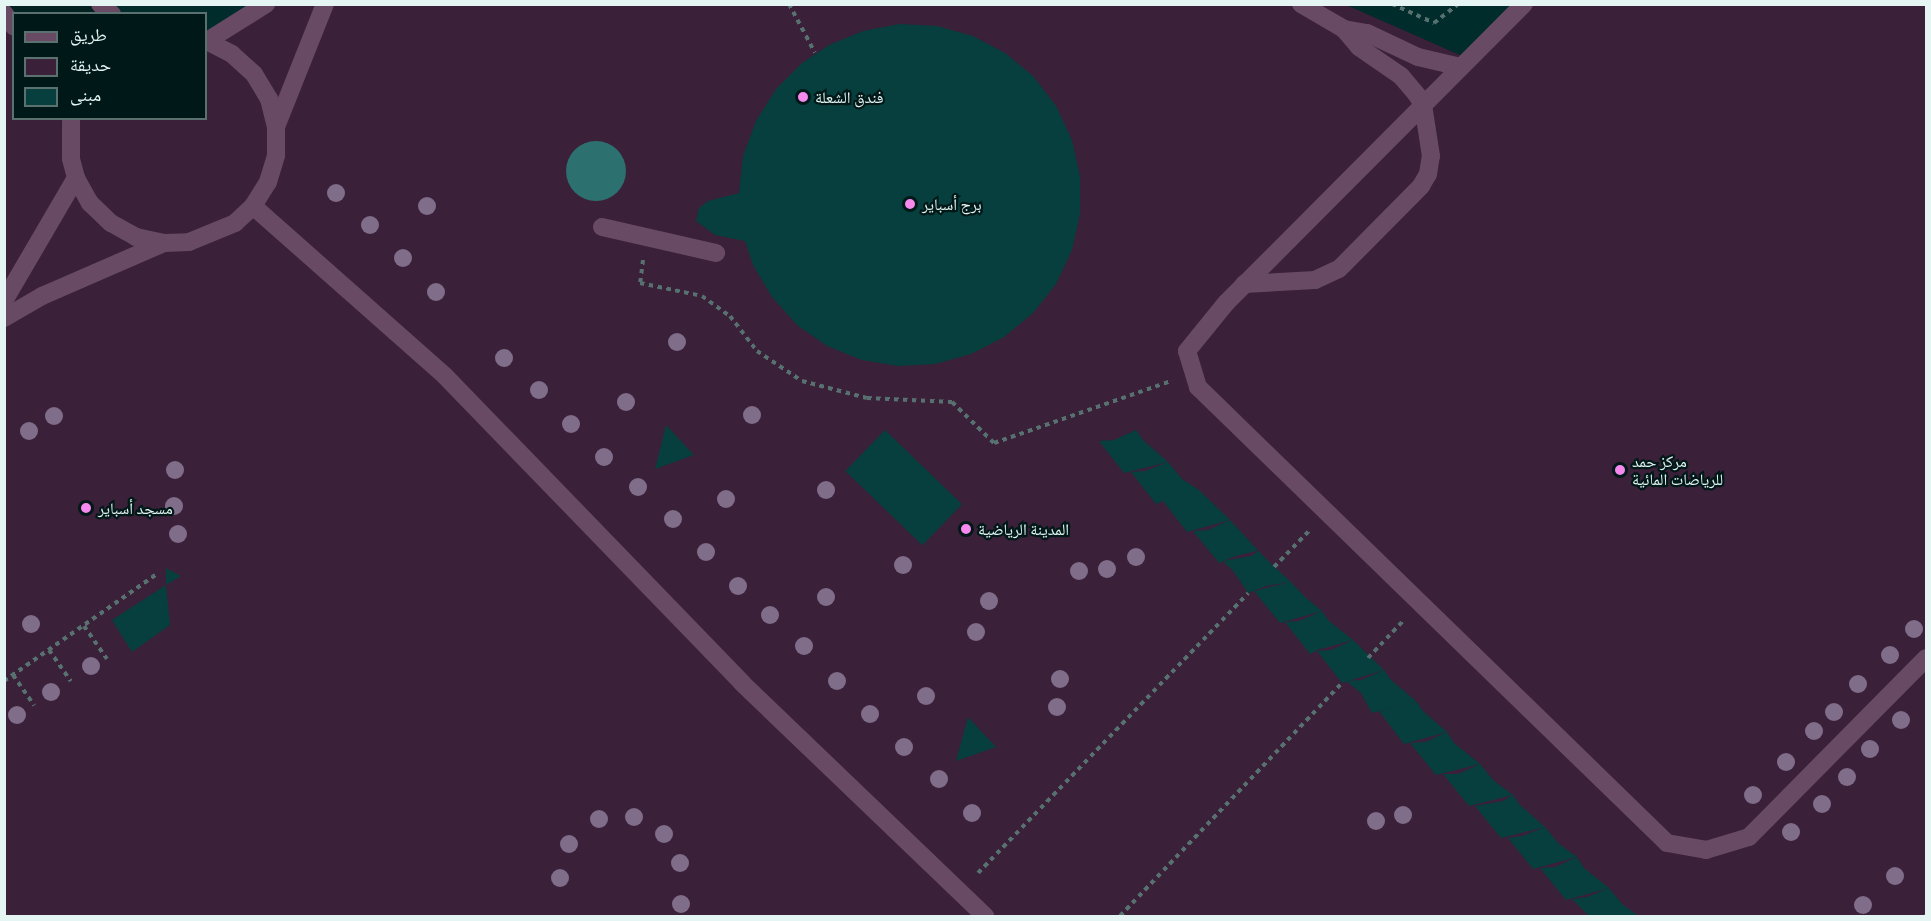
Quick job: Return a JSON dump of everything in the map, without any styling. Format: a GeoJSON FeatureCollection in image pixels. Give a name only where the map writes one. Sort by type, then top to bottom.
{"type":"FeatureCollection","features":[{"type":"Feature","properties":{"kind":"lane"},"geometry":{"type":"LineString","coordinates":[[207,40],[266,4]]}},
{"type":"Feature","properties":{"kind":"lane"},"geometry":{"type":"LineString","coordinates":[[276,127],[325,4]]}},
{"type":"Feature","properties":{"kind":"lane"},"geometry":{"type":"LineString","coordinates":[[1244,284],[1315,280],[1349,261],[1428,174],[1431,156],[1423,105],[1406,81],[1359,47],[1344,29],[1301,4]]}},
{"type":"Feature","properties":{"kind":"lane"},"geometry":{"type":"LineString","coordinates":[[1524,4],[1244,284],[1187,351],[1198,387],[1419,604],[1668,843],[1706,850],[1749,837],[1926,658]]}},
{"type":"Feature","properties":{"kind":"lane"},"geometry":{"type":"LineString","coordinates":[[1344,29],[1367,33],[1418,57],[1461,68]]}},
{"type":"Feature","properties":{"kind":"lane"},"geometry":{"type":"LineString","coordinates":[[4,318],[42,296],[164,243],[213,235],[235,223],[253,206],[268,182],[276,155],[276,127],[269,99],[254,74],[232,54],[207,42]]}},
{"type":"Feature","properties":{"kind":"lane"},"geometry":{"type":"LineString","coordinates":[[62,120],[69,141],[76,178],[90,203],[111,223],[136,237],[164,243]]}},
{"type":"Feature","properties":{"kind":"lane"},"geometry":{"type":"LineString","coordinates":[[69,141],[71,120]]}},
{"type":"Feature","properties":{"kind":"lane"},"geometry":{"type":"LineString","coordinates":[[4,301],[76,178]]}},
{"type":"Feature","properties":{"kind":"lane"},"geometry":{"type":"LineString","coordinates":[[253,206],[445,376],[742,683],[985,916]]}},
{"type":"Feature","properties":{"kind":"lane"},"geometry":{"type":"LineString","coordinates":[[602,226],[716,253]]}},
{"type":"Feature","properties":{"kind":"path"},"geometry":{"type":"LineString","coordinates":[[789,4],[815,53]]}},
{"type":"Feature","properties":{"kind":"path"},"geometry":{"type":"LineString","coordinates":[[1392,4],[1434,22],[1458,4]]}},
{"type":"Feature","properties":{"kind":"path"},"geometry":{"type":"LineString","coordinates":[[647,237],[640,284],[702,296],[730,316],[757,351],[802,381],[867,398],[952,402],[994,442],[1194,373]]}},
{"type":"Feature","properties":{"kind":"path"},"geometry":{"type":"LineString","coordinates":[[1274,567],[1327,513]]}},
{"type":"Feature","properties":{"kind":"path"},"geometry":{"type":"LineString","coordinates":[[4,681],[157,574]]}},
{"type":"Feature","properties":{"kind":"path"},"geometry":{"type":"LineString","coordinates":[[960,892],[1248,593]]}},
{"type":"Feature","properties":{"kind":"path"},"geometry":{"type":"LineString","coordinates":[[1368,658],[1419,604]]}},
{"type":"Feature","properties":{"kind":"path"},"geometry":{"type":"LineString","coordinates":[[84,626],[107,659]]}},
{"type":"Feature","properties":{"kind":"path"},"geometry":{"type":"LineString","coordinates":[[49,650],[71,681]]}},
{"type":"Feature","properties":{"kind":"path"},"geometry":{"type":"LineString","coordinates":[[13,675],[34,705]]}},
{"type":"Feature","properties":{"kind":"path"},"geometry":{"type":"LineString","coordinates":[[1120,916],[1342,683]]}},
{"type":"Feature","properties":{"kind":"shaded area"},"geometry":{"type":"Polygon","coordinates":[[[100,5],[266,5],[207,40],[207,12],[110,12],[100,5]]]}},
{"type":"Feature","properties":{"kind":"shaded area"},"geometry":{"type":"Polygon","coordinates":[[[1344,5],[1524,5],[1469,59],[1344,5]]]}},
{"type":"Feature","properties":{"kind":"green space","name":"المدينة الرياضية"},"geometry":{"type":"Polygon","coordinates":[[[1344,4],[1469,59],[1524,5],[1926,5],[1926,916],[5,916],[4,13],[12,25],[12,120],[61,120],[69,139],[71,120],[207,120],[207,40],[266,5],[1344,4]]]}},
{"type":"Feature","properties":{"kind":"water"},"geometry":{"type":"Polygon","coordinates":[[[590,141],[602,141],[613,146],[621,154],[626,171],[624,183],[613,196],[602,201],[590,201],[579,196],[571,188],[566,177],[566,165],[571,154],[579,146],[590,141]]]}},
{"type":"Feature","properties":{"kind":"building","name":"برج أسباير"},"geometry":{"type":"Polygon","coordinates":[[[900,24],[937,26],[973,36],[1005,53],[1034,77],[1056,106],[1072,140],[1080,176],[1080,214],[1072,250],[1056,284],[1033,313],[1004,337],[971,354],[935,364],[898,366],[862,360],[827,346],[797,325],[772,297],[753,265],[745,241],[715,235],[696,221],[699,208],[708,201],[739,193],[743,156],[756,121],[776,89],[802,63],[829,45],[863,31],[900,24]]]}},
{"type":"Feature","properties":{"kind":"building"},"geometry":{"type":"Polygon","coordinates":[[[666,425],[694,455],[655,469],[666,425]]]}},
{"type":"Feature","properties":{"kind":"building"},"geometry":{"type":"Polygon","coordinates":[[[885,430],[962,504],[922,545],[845,471],[885,430]]]}},
{"type":"Feature","properties":{"kind":"building"},"geometry":{"type":"Polygon","coordinates":[[[1136,430],[1143,440],[1168,462],[1124,473],[1099,441],[1114,440],[1136,430]]]}},
{"type":"Feature","properties":{"kind":"building"},"geometry":{"type":"Polygon","coordinates":[[[1168,462],[1182,479],[1199,490],[1230,520],[1187,532],[1163,501],[1156,504],[1131,472],[1145,471],[1168,462]]]}},
{"type":"Feature","properties":{"kind":"building"},"geometry":{"type":"Polygon","coordinates":[[[1230,520],[1258,550],[1219,563],[1193,531],[1208,530],[1230,520]]]}},
{"type":"Feature","properties":{"kind":"building"},"geometry":{"type":"Polygon","coordinates":[[[1259,551],[1291,582],[1266,586],[1248,593],[1234,572],[1223,561],[1251,556],[1259,551]]]}},
{"type":"Feature","properties":{"kind":"building"},"geometry":{"type":"Polygon","coordinates":[[[166,568],[181,576],[166,585],[166,568]]]}},
{"type":"Feature","properties":{"kind":"building"},"geometry":{"type":"Polygon","coordinates":[[[1291,582],[1322,611],[1280,623],[1254,591],[1291,582]]]}},
{"type":"Feature","properties":{"kind":"building"},"geometry":{"type":"Polygon","coordinates":[[[166,585],[170,625],[132,652],[112,620],[166,585]]]}},
{"type":"Feature","properties":{"kind":"building"},"geometry":{"type":"Polygon","coordinates":[[[1322,611],[1329,621],[1353,640],[1310,654],[1285,622],[1299,621],[1322,611]]]}},
{"type":"Feature","properties":{"kind":"building"},"geometry":{"type":"Polygon","coordinates":[[[1353,640],[1384,670],[1342,683],[1317,651],[1331,650],[1353,640]]]}},
{"type":"Feature","properties":{"kind":"building"},"geometry":{"type":"Polygon","coordinates":[[[1384,670],[1391,680],[1416,701],[1372,713],[1361,693],[1346,681],[1361,680],[1384,670]]]}},
{"type":"Feature","properties":{"kind":"building"},"geometry":{"type":"Polygon","coordinates":[[[1416,701],[1423,711],[1447,732],[1404,744],[1379,711],[1416,701]]]}},
{"type":"Feature","properties":{"kind":"building"},"geometry":{"type":"Polygon","coordinates":[[[968,717],[996,747],[956,761],[968,717]]]}},
{"type":"Feature","properties":{"kind":"building"},"geometry":{"type":"Polygon","coordinates":[[[1447,732],[1454,743],[1480,764],[1436,775],[1410,743],[1425,742],[1447,732]]]}},
{"type":"Feature","properties":{"kind":"building"},"geometry":{"type":"Polygon","coordinates":[[[1480,764],[1494,781],[1513,795],[1469,806],[1443,774],[1458,774],[1480,764]]]}},
{"type":"Feature","properties":{"kind":"building"},"geometry":{"type":"Polygon","coordinates":[[[1513,795],[1520,805],[1545,827],[1501,838],[1475,806],[1503,801],[1513,795]]]}},
{"type":"Feature","properties":{"kind":"building"},"geometry":{"type":"Polygon","coordinates":[[[1545,827],[1559,844],[1577,857],[1533,869],[1508,838],[1522,836],[1545,827]]]}},
{"type":"Feature","properties":{"kind":"building"},"geometry":{"type":"Polygon","coordinates":[[[1577,857],[1584,868],[1609,888],[1566,900],[1540,868],[1555,867],[1577,857]]]}},
{"type":"Feature","properties":{"kind":"building"},"geometry":{"type":"Polygon","coordinates":[[[1609,888],[1623,905],[1639,916],[1589,916],[1572,899],[1587,897],[1609,888]]]}},
{"type":"Feature","properties":{"kind":"place","name":"فندق الشعلة"},"geometry":{"type":"Point","coordinates":[803,97]}},
{"type":"Feature","properties":{"kind":"place","name":"برج أسباير"},"geometry":{"type":"Point","coordinates":[910,204]}},
{"type":"Feature","properties":{"kind":"place","name":"مركز حمد للرياضات المائية"},"geometry":{"type":"Point","coordinates":[1620,470]}},
{"type":"Feature","properties":{"kind":"place","name":"مسجد أسباير"},"geometry":{"type":"Point","coordinates":[86,508]}},
{"type":"Feature","properties":{"kind":"place","name":"المدينة الرياضية"},"geometry":{"type":"Point","coordinates":[966,529]}}]}
